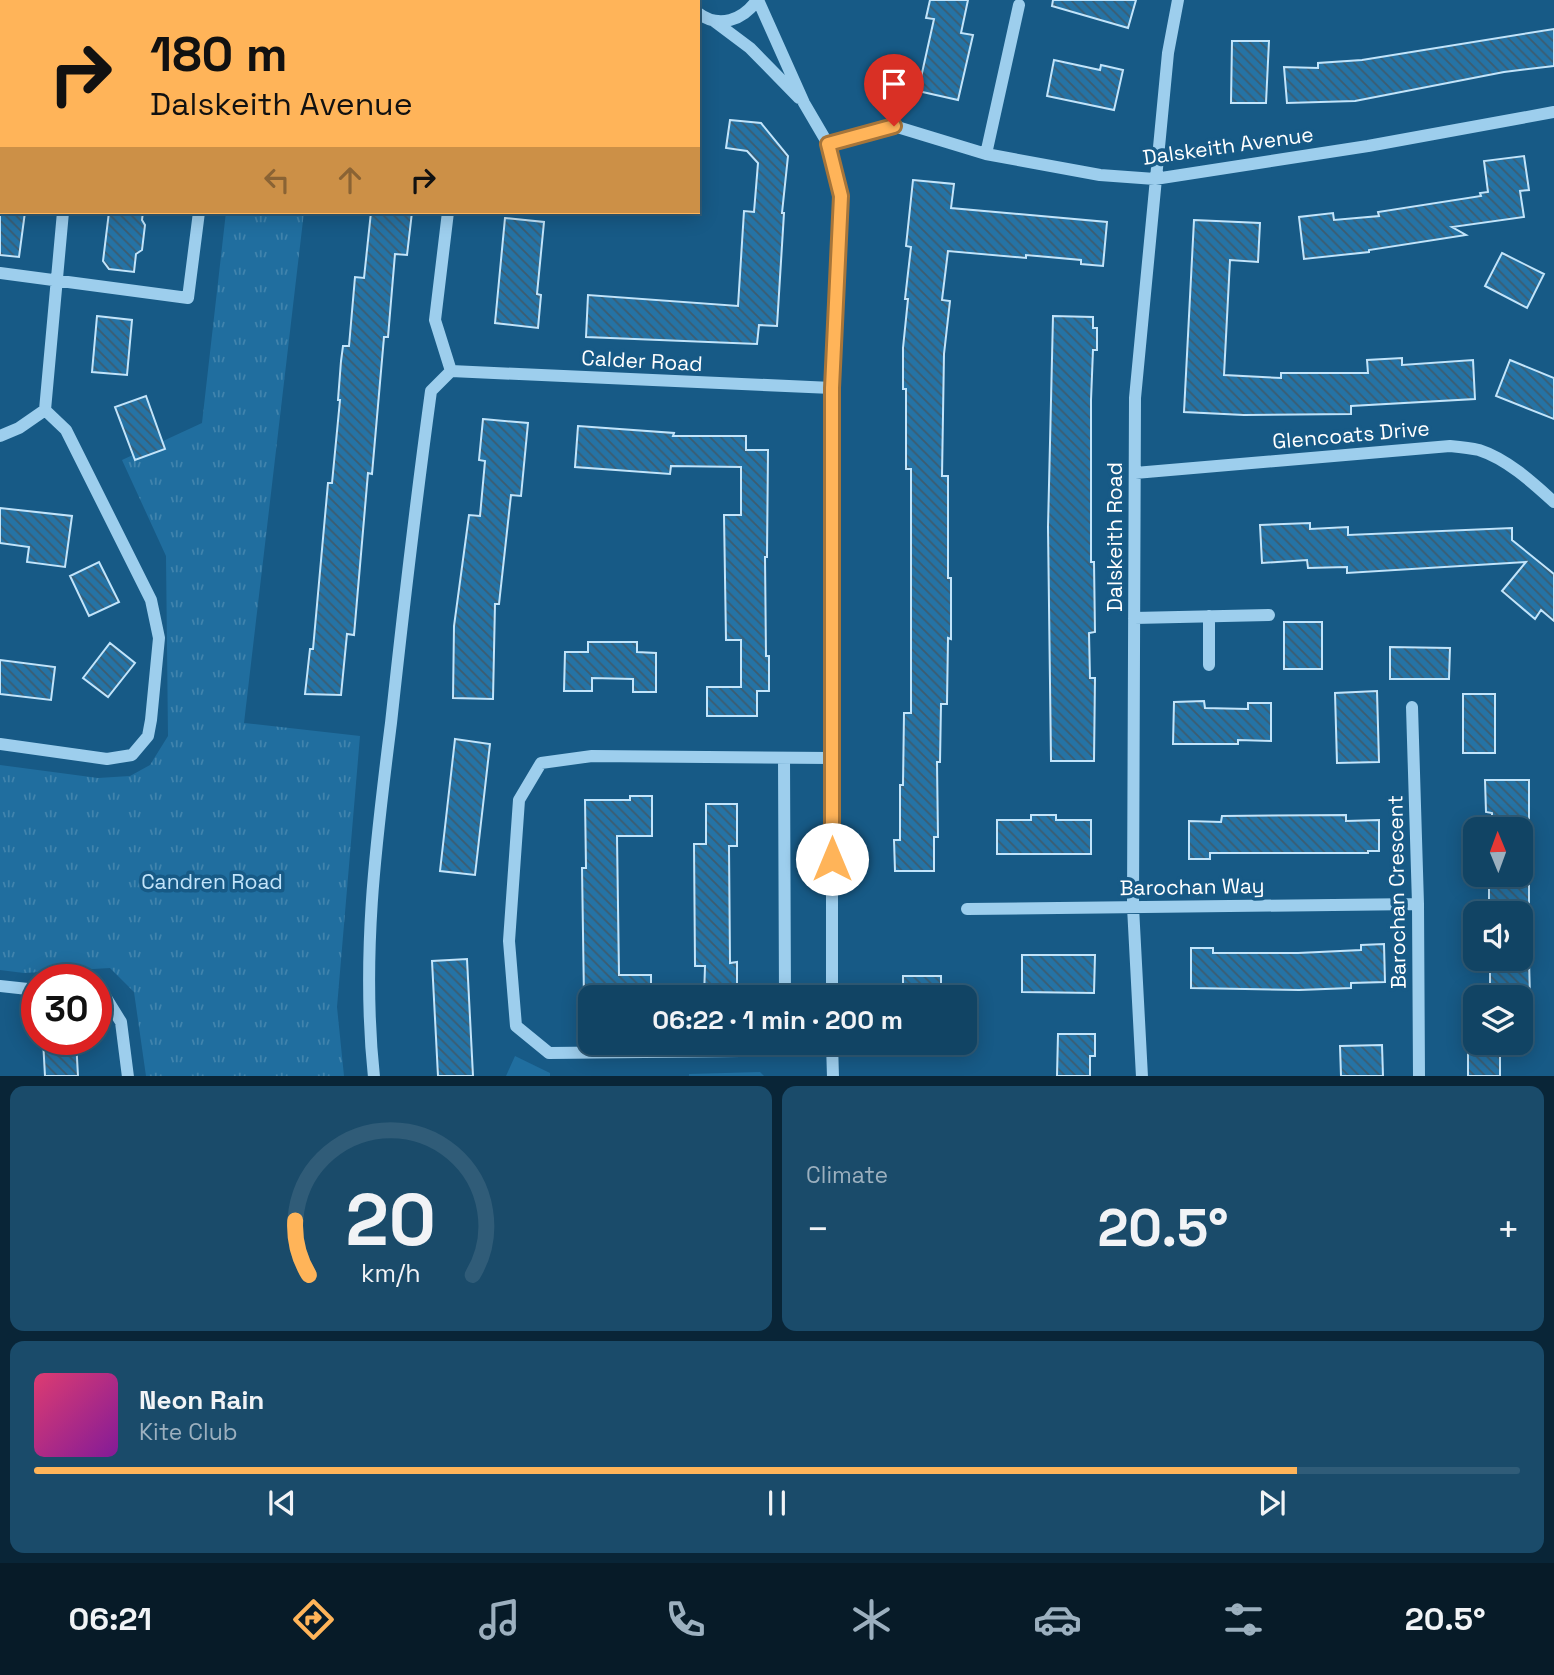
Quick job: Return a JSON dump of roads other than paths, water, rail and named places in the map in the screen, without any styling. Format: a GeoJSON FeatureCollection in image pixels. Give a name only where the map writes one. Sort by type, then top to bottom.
{"type":"FeatureCollection","features":[{"type":"Feature","properties":{"kind":"street"},"geometry":{"type":"LineString","coordinates":[[703,16],[726,21],[739,18],[750,10],[757,0]]}},
{"type":"Feature","properties":{"kind":"street"},"geometry":{"type":"LineString","coordinates":[[757,0],[804,103],[828,144],[841,196],[832,388],[832,985]]}},
{"type":"Feature","properties":{"kind":"street","name":"Dalskeith Road"},"geometry":{"type":"LineString","coordinates":[[1142,1076],[1133,907],[1135,398],[1168,53],[1178,0]]}},
{"type":"Feature","properties":{"kind":"street"},"geometry":{"type":"LineString","coordinates":[[985,154],[1019,5]]}},
{"type":"Feature","properties":{"kind":"street"},"geometry":{"type":"LineString","coordinates":[[703,16],[750,48],[804,103]]}},
{"type":"Feature","properties":{"kind":"street","name":"Dalskeith Avenue"},"geometry":{"type":"LineString","coordinates":[[828,144],[894,126],[985,154],[1100,175],[1155,179],[1368,146],[1554,112]]}},
{"type":"Feature","properties":{"kind":"street"},"geometry":{"type":"LineString","coordinates":[[45,410],[63,214]]}},
{"type":"Feature","properties":{"kind":"street"},"geometry":{"type":"LineString","coordinates":[[0,273],[188,298],[199,214]]}},
{"type":"Feature","properties":{"kind":"street"},"geometry":{"type":"LineString","coordinates":[[374,1076],[368,1023],[368,932],[382,792],[431,391],[451,371],[435,320],[448,214]]}},
{"type":"Feature","properties":{"kind":"street","name":"Calder Road"},"geometry":{"type":"LineString","coordinates":[[451,371],[832,388]]}},
{"type":"Feature","properties":{"kind":"street"},"geometry":{"type":"LineString","coordinates":[[0,436],[19,428],[45,410]]}},
{"type":"Feature","properties":{"kind":"street"},"geometry":{"type":"LineString","coordinates":[[0,744],[107,759],[132,755],[148,736],[151,720],[159,638],[151,600],[66,430],[45,410]]}},
{"type":"Feature","properties":{"kind":"street","name":"Glencoats Drive"},"geometry":{"type":"LineString","coordinates":[[1135,472],[1450,446],[1477,450],[1495,457],[1529,480],[1554,502]]}},
{"type":"Feature","properties":{"kind":"street"},"geometry":{"type":"LineString","coordinates":[[1134,618],[1269,615]]}},
{"type":"Feature","properties":{"kind":"street"},"geometry":{"type":"LineString","coordinates":[[1209,616],[1209,665]]}},
{"type":"Feature","properties":{"kind":"street","name":"Barochan Crescent"},"geometry":{"type":"LineString","coordinates":[[1412,707],[1418,904],[1419,1076]]}},
{"type":"Feature","properties":{"kind":"street"},"geometry":{"type":"LineString","coordinates":[[578,1052],[549,1053],[516,1026],[509,941],[519,800],[541,763],[592,756],[831,758]]}},
{"type":"Feature","properties":{"kind":"street"},"geometry":{"type":"LineString","coordinates":[[784,758],[785,985]]}},
{"type":"Feature","properties":{"kind":"street","name":"Barochan Way"},"geometry":{"type":"LineString","coordinates":[[967,909],[1418,904]]}},
{"type":"Feature","properties":{"kind":"street"},"geometry":{"type":"LineString","coordinates":[[0,986],[21,988]]}},
{"type":"Feature","properties":{"kind":"street"},"geometry":{"type":"LineString","coordinates":[[112,1007],[121,1021],[128,1076]]}},
{"type":"Feature","properties":{"kind":"street"},"geometry":{"type":"LineString","coordinates":[[832,1055],[833,1076]]}},
{"type":"Feature","properties":{"kind":"park label","name":"Candren Road"},"geometry":{"type":"Point","coordinates":[212,882]}}]}
